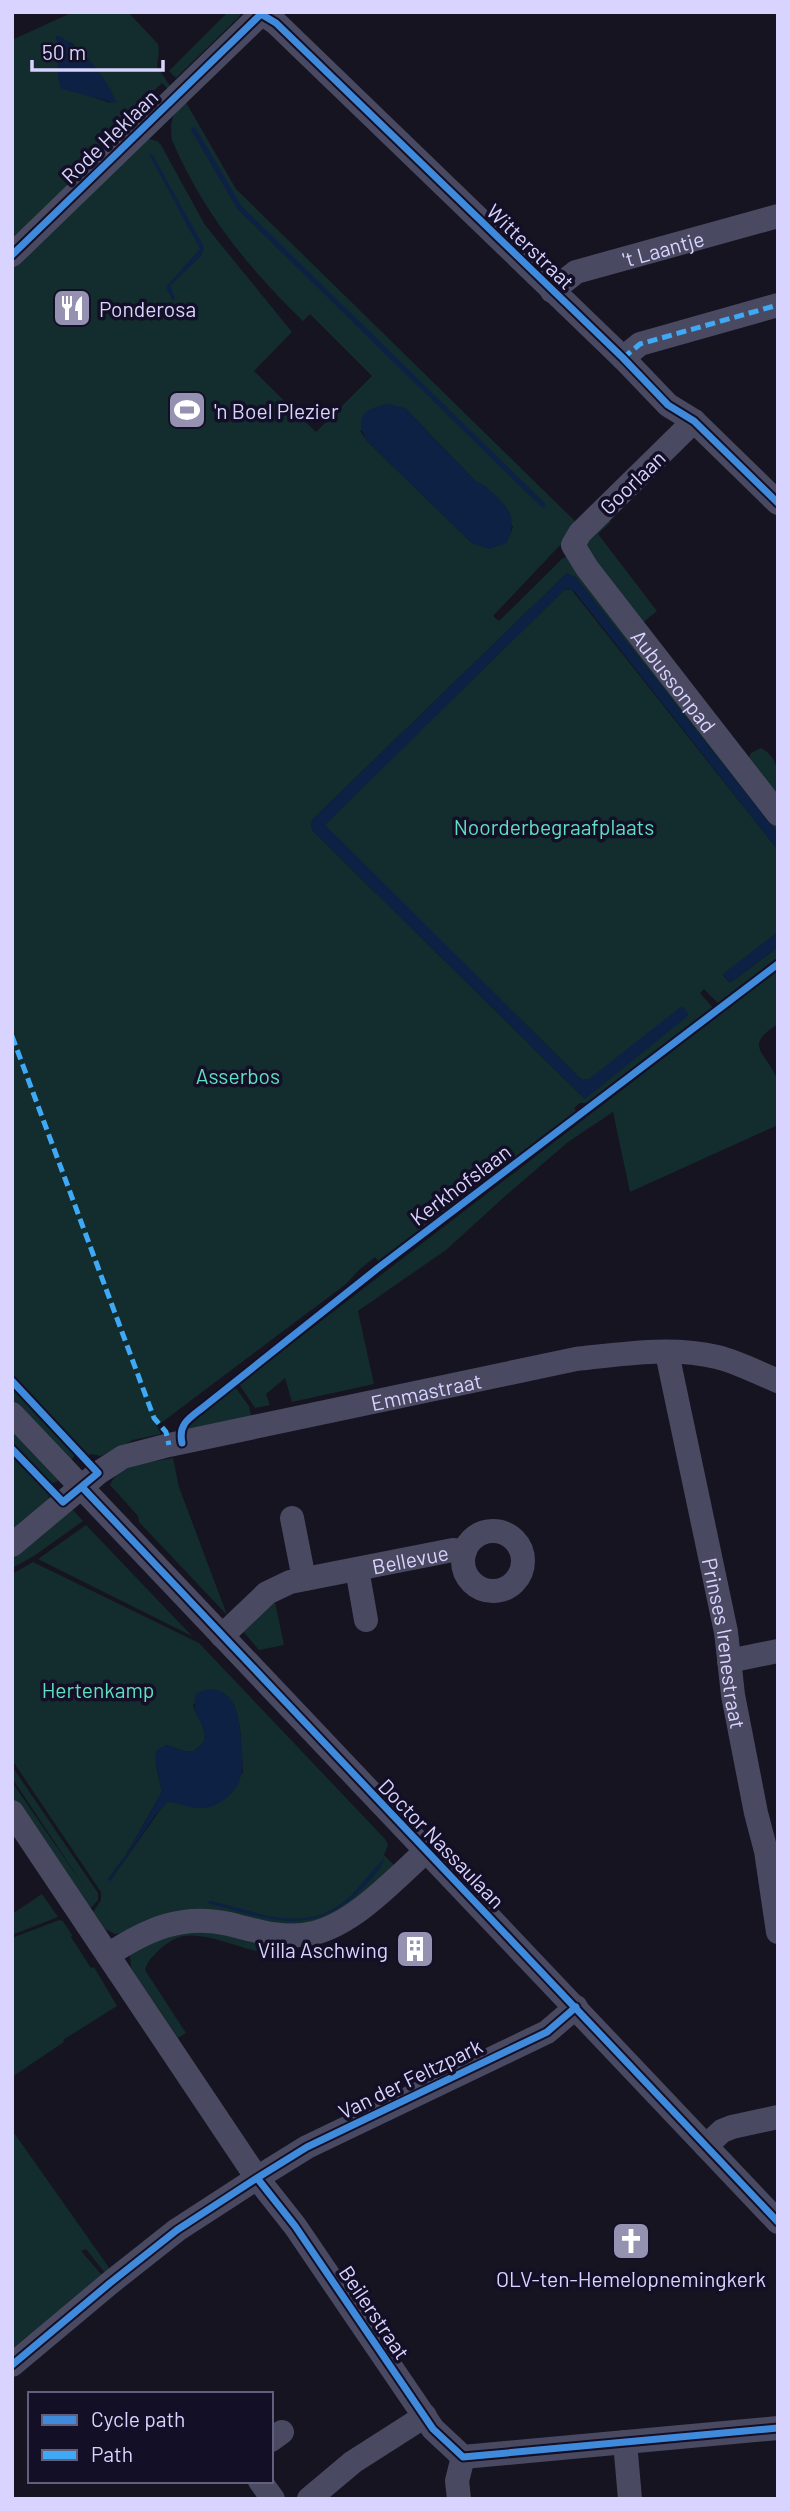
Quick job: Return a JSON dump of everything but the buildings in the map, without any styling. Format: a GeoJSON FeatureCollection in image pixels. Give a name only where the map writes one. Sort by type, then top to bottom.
{"type":"FeatureCollection","features":[{"type":"Feature","properties":{"kind":"street","name":"Rode Heklaan"},"geometry":{"type":"LineString","coordinates":[[12,255],[260,13]]}},
{"type":"Feature","properties":{"kind":"street","name":"Witterstraat"},"geometry":{"type":"LineString","coordinates":[[260,13],[286,33],[623,358],[668,405],[694,421],[778,503]]}},
{"type":"Feature","properties":{"kind":"street","name":"'t Laantje"},"geometry":{"type":"LineString","coordinates":[[552,291],[576,272],[778,216]]}},
{"type":"Feature","properties":{"kind":"street"},"geometry":{"type":"LineString","coordinates":[[623,358],[640,344],[778,305]]}},
{"type":"Feature","properties":{"kind":"street","name":"Goorlaan"},"geometry":{"type":"LineString","coordinates":[[573,545],[580,533],[694,421]]}},
{"type":"Feature","properties":{"kind":"street","name":"Aubussonpad"},"geometry":{"type":"LineString","coordinates":[[573,545],[587,568],[778,814]]}},
{"type":"Feature","properties":{"kind":"street","name":"Emmastraat"},"geometry":{"type":"LineString","coordinates":[[82,1487],[98,1472],[123,1457],[169,1445],[576,1359],[642,1352],[698,1353],[720,1357],[778,1381]]}},
{"type":"Feature","properties":{"kind":"street","name":"Prinses Irenestraat"},"geometry":{"type":"LineString","coordinates":[[667,1353],[726,1632],[738,1721],[766,1851],[778,1932]]}},
{"type":"Feature","properties":{"kind":"street","name":"Doctor Nassaulaan"},"geometry":{"type":"LineString","coordinates":[[12,1414],[778,2222]]}},
{"type":"Feature","properties":{"kind":"street"},"geometry":{"type":"LineString","coordinates":[[12,1545],[82,1487]]}},
{"type":"Feature","properties":{"kind":"street"},"geometry":{"type":"LineString","coordinates":[[292,1518],[304,1579]]}},
{"type":"Feature","properties":{"kind":"street","name":"Bellevue"},"geometry":{"type":"LineString","coordinates":[[222,1636],[267,1593],[290,1582],[453,1550],[465,1551]]}},
{"type":"Feature","properties":{"kind":"street","name":"Bellevue"},"geometry":{"type":"LineString","coordinates":[[357,1569],[366,1620]]}},
{"type":"Feature","properties":{"kind":"street"},"geometry":{"type":"LineString","coordinates":[[729,1661],[778,1651]]}},
{"type":"Feature","properties":{"kind":"street"},"geometry":{"type":"LineString","coordinates":[[12,1812],[257,2178],[167,2238],[12,2365]]}},
{"type":"Feature","properties":{"kind":"street"},"geometry":{"type":"LineString","coordinates":[[108,1955],[152,1929],[186,1920],[214,1921],[283,1936],[304,1935],[326,1929],[354,1913],[426,1852]]}},
{"type":"Feature","properties":{"kind":"street","name":"Van der Feltzpark"},"geometry":{"type":"LineString","coordinates":[[257,2178],[307,2147],[547,2032],[576,2007]]}},
{"type":"Feature","properties":{"kind":"street"},"geometry":{"type":"LineString","coordinates":[[706,2146],[732,2127],[778,2118]]}},
{"type":"Feature","properties":{"kind":"street","name":"Beilerstraat"},"geometry":{"type":"LineString","coordinates":[[257,2178],[295,2226],[441,2438],[463,2458]]}},
{"type":"Feature","properties":{"kind":"street"},"geometry":{"type":"LineString","coordinates":[[309,2499],[353,2462],[425,2416]]}},
{"type":"Feature","properties":{"kind":"street"},"geometry":{"type":"LineString","coordinates":[[459,2499],[457,2481],[463,2458],[778,2428]]}},
{"type":"Feature","properties":{"kind":"street"},"geometry":{"type":"LineString","coordinates":[[625,2442],[630,2499]]}},
{"type":"Feature","properties":{"kind":"street"},"geometry":{"type":"LineString","coordinates":[[261,2483],[273,2499]]}},
{"type":"Feature","properties":{"kind":"green space","name":"Asserbos"},"geometry":{"type":"Polygon","coordinates":[[[73,12],[128,12],[158,44],[157,66],[170,86],[170,91],[162,83],[135,109],[143,118],[149,139],[161,145],[205,225],[292,332],[254,371],[316,432],[372,376],[310,314],[303,321],[283,301],[245,259],[212,214],[197,191],[172,140],[173,118],[184,99],[236,189],[579,525],[493,616],[499,621],[563,558],[571,556],[778,823],[778,834],[576,578],[567,573],[313,819],[313,831],[585,1099],[589,1079],[582,1080],[325,827],[325,824],[564,590],[571,589],[778,850],[778,932],[723,975],[730,983],[778,947],[778,958],[718,1003],[704,989],[700,993],[713,1008],[589,1103],[580,1103],[574,1108],[577,1112],[379,1262],[375,1257],[346,1284],[161,1423],[159,1420],[155,1423],[161,1434],[133,1440],[101,1456],[87,1456],[82,1451],[75,1455],[57,1482],[52,1483],[46,1478],[40,1483],[49,1494],[49,1499],[12,1536],[12,40],[73,12]],[[56,36],[80,93],[111,103],[73,44],[56,36]],[[405,408],[360,431],[368,442],[472,543],[506,543],[513,527],[476,482],[405,408]]]}},
{"type":"Feature","properties":{"kind":"green space"},"geometry":{"type":"Polygon","coordinates":[[[228,12],[241,12],[176,78],[169,71],[228,12]]]}},
{"type":"Feature","properties":{"kind":"green space"},"geometry":{"type":"Polygon","coordinates":[[[605,516],[611,522],[598,534],[657,611],[642,623],[580,543],[605,516]]]}},
{"type":"Feature","properties":{"kind":"green space"},"geometry":{"type":"Polygon","coordinates":[[[761,748],[775,763],[778,798],[749,758],[751,753],[761,748]]]}},
{"type":"Feature","properties":{"kind":"green space"},"geometry":{"type":"Polygon","coordinates":[[[778,970],[778,1024],[761,1038],[759,1044],[777,1079],[778,1125],[630,1192],[613,1112],[568,1142],[446,1250],[358,1311],[374,1384],[292,1402],[285,1378],[266,1394],[270,1405],[255,1408],[239,1384],[778,970]]]}},
{"type":"Feature","properties":{"kind":"green space"},"geometry":{"type":"Polygon","coordinates":[[[235,1387],[249,1406],[252,1421],[186,1433],[186,1426],[235,1387]]]}},
{"type":"Feature","properties":{"kind":"green space"},"geometry":{"type":"Polygon","coordinates":[[[173,1458],[179,1487],[227,1615],[139,1522],[138,1516],[110,1485],[120,1472],[128,1468],[173,1458]]]}},
{"type":"Feature","properties":{"kind":"green space"},"geometry":{"type":"Polygon","coordinates":[[[72,1509],[83,1521],[34,1556],[12,1568],[12,1555],[72,1509]]]}},
{"type":"Feature","properties":{"kind":"green space"},"geometry":{"type":"Polygon","coordinates":[[[86,1525],[192,1636],[38,1559],[86,1525]]]}},
{"type":"Feature","properties":{"kind":"green space","name":"Hertenkamp"},"geometry":{"type":"Polygon","coordinates":[[[33,1562],[199,1643],[385,1839],[388,1845],[384,1855],[398,1869],[331,1922],[115,1934],[105,1929],[93,1912],[101,1900],[101,1892],[12,1760],[12,1574],[33,1562]],[[193,1704],[203,1727],[204,1742],[193,1752],[166,1745],[156,1753],[162,1792],[126,1855],[108,1879],[110,1881],[165,1803],[243,1773],[240,1728],[234,1704],[193,1704]]]}},
{"type":"Feature","properties":{"kind":"green space"},"geometry":{"type":"Polygon","coordinates":[[[274,1597],[284,1645],[259,1650],[241,1629],[274,1597]]]}},
{"type":"Feature","properties":{"kind":"green space"},"geometry":{"type":"Polygon","coordinates":[[[12,1766],[98,1893],[98,1900],[91,1908],[89,1905],[85,1908],[12,1800],[12,1782],[85,1888],[12,1778],[12,1766]]]}},
{"type":"Feature","properties":{"kind":"green space"},"geometry":{"type":"Polygon","coordinates":[[[42,1894],[58,1917],[12,1935],[12,1914],[42,1894]]]}},
{"type":"Feature","properties":{"kind":"green space"},"geometry":{"type":"Polygon","coordinates":[[[59,1920],[63,1921],[117,2006],[12,2077],[12,1938],[59,1920]]]}},
{"type":"Feature","properties":{"kind":"green space"},"geometry":{"type":"Polygon","coordinates":[[[177,1928],[293,1941],[296,1957],[267,1954],[209,1937],[184,1936],[166,1944],[151,1958],[145,1970],[186,2033],[178,2038],[131,1968],[130,1955],[177,1928]]]}},
{"type":"Feature","properties":{"kind":"green space"},"geometry":{"type":"Polygon","coordinates":[[[12,2130],[110,2269],[105,2273],[86,2249],[81,2251],[102,2275],[12,2349],[12,2130]]]}},
{"type":"Feature","properties":{"kind":"water"},"geometry":{"type":"Polygon","coordinates":[[[56,36],[69,42],[93,64],[111,91],[115,103],[62,89],[58,78],[56,36]]]}},
{"type":"Feature","properties":{"kind":"water"},"geometry":{"type":"Polygon","coordinates":[[[149,154],[152,154],[204,247],[202,255],[170,286],[175,298],[173,301],[166,287],[200,249],[149,154]]]}},
{"type":"Feature","properties":{"kind":"water"},"geometry":{"type":"Polygon","coordinates":[[[388,404],[405,408],[476,482],[486,486],[500,500],[509,511],[512,522],[506,543],[489,549],[472,543],[368,442],[361,427],[363,416],[372,409],[388,404]]]}},
{"type":"Feature","properties":{"kind":"water"},"geometry":{"type":"Polygon","coordinates":[[[567,573],[576,578],[778,834],[778,850],[575,592],[569,588],[325,825],[582,1080],[589,1079],[682,1006],[689,1015],[585,1099],[313,831],[311,824],[313,819],[567,573]]]}},
{"type":"Feature","properties":{"kind":"water"},"geometry":{"type":"Polygon","coordinates":[[[778,932],[778,947],[730,983],[723,974],[778,932]]]}},
{"type":"Feature","properties":{"kind":"water"},"geometry":{"type":"Polygon","coordinates":[[[208,1689],[225,1694],[235,1706],[243,1759],[238,1783],[228,1796],[209,1807],[196,1808],[168,1802],[156,1814],[110,1881],[108,1879],[126,1855],[162,1792],[155,1758],[157,1750],[166,1745],[193,1752],[204,1742],[204,1729],[196,1713],[195,1701],[197,1693],[208,1689]]]}},
{"type":"Feature","properties":{"kind":"water"},"geometry":{"type":"Polygon","coordinates":[[[384,1859],[377,1872],[359,1892],[340,1907],[322,1916],[286,1921],[268,1919],[208,1903],[209,1901],[274,1917],[307,1918],[323,1913],[346,1900],[384,1859]]]}},
{"type":"Feature","properties":{"kind":"waterway"},"geometry":{"type":"LineString","coordinates":[[194,130],[239,207],[543,505]]}},
{"type":"Feature","properties":{"kind":"marked path"},"geometry":{"type":"LineString","coordinates":[[623,358],[640,344],[778,305]]}},
{"type":"Feature","properties":{"kind":"marked path"},"geometry":{"type":"LineString","coordinates":[[12,1036],[154,1418],[166,1432],[169,1445]]}},
{"type":"Feature","properties":{"kind":"cycle path"},"geometry":{"type":"LineString","coordinates":[[12,255],[261,14],[276,23],[623,358],[668,405],[694,421],[778,503]]}},
{"type":"Feature","properties":{"kind":"cycle path","name":"Kerkhofslaan"},"geometry":{"type":"LineString","coordinates":[[182,1443],[181,1432],[192,1416],[378,1268],[778,964]]}},
{"type":"Feature","properties":{"kind":"cycle path"},"geometry":{"type":"LineString","coordinates":[[12,1381],[98,1473],[63,1502],[12,1449]]}},
{"type":"Feature","properties":{"kind":"cycle path"},"geometry":{"type":"LineString","coordinates":[[82,1487],[778,2222]]}},
{"type":"Feature","properties":{"kind":"cycle path"},"geometry":{"type":"LineString","coordinates":[[12,2365],[177,2230],[257,2178],[307,2147],[547,2032],[576,2007]]}},
{"type":"Feature","properties":{"kind":"cycle path"},"geometry":{"type":"LineString","coordinates":[[257,2178],[295,2226],[433,2429],[463,2457],[778,2428]]}},
{"type":"Feature","properties":{"kind":"place","name":"Ponderosa"},"geometry":{"type":"Point","coordinates":[72,308]}},
{"type":"Feature","properties":{"kind":"place","name":"'n Boel Plezier"},"geometry":{"type":"Point","coordinates":[187,410]}},
{"type":"Feature","properties":{"kind":"place","name":"Villa Aschwing"},"geometry":{"type":"Point","coordinates":[415,1949]}},
{"type":"Feature","properties":{"kind":"place","name":"OLV-ten-Hemelopnemingkerk"},"geometry":{"type":"Point","coordinates":[631,2241]}},
{"type":"Feature","properties":{"kind":"park label","name":"Noorderbegraafplaats"},"geometry":{"type":"Point","coordinates":[554,826]}}]}
